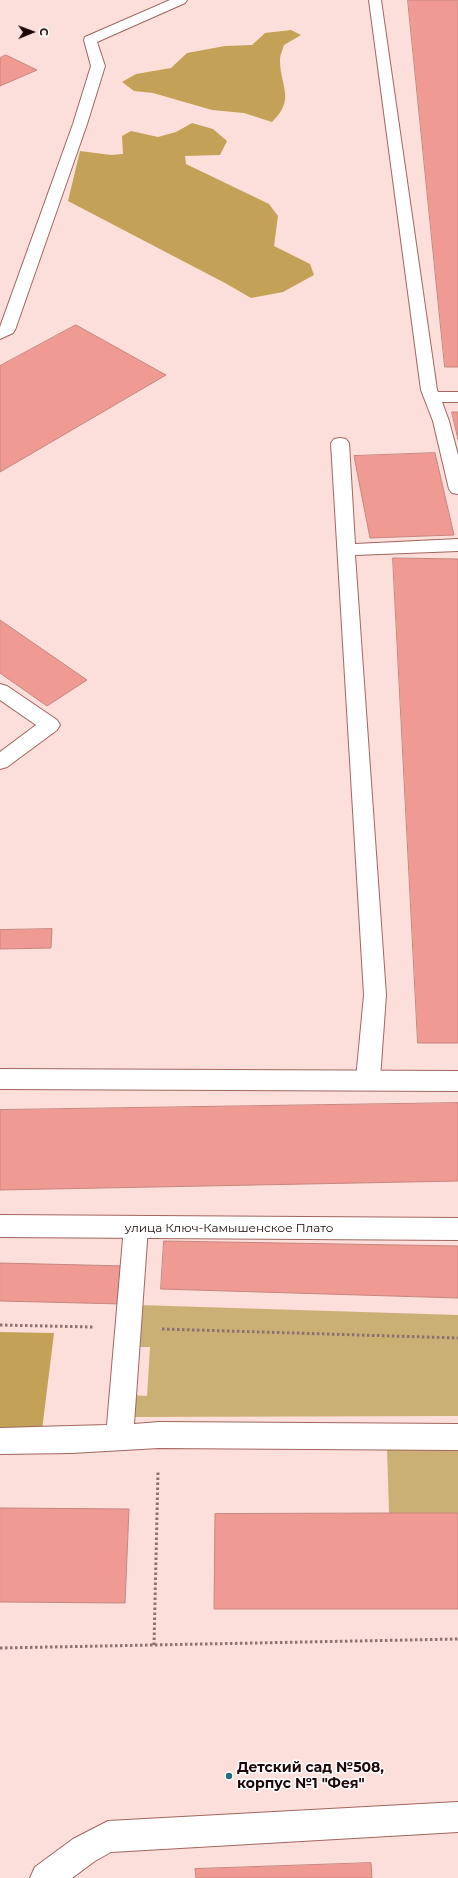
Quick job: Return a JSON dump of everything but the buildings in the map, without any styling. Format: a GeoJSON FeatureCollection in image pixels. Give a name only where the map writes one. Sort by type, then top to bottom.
{"type":"FeatureCollection","features":[{"type":"Feature","properties":{"kind":"street"},"geometry":{"type":"LineString","coordinates":[[2,326],[80,124],[98,66],[90,40],[181,0]]}},
{"type":"Feature","properties":{"kind":"street"},"geometry":{"type":"LineString","coordinates":[[375,0],[428,390],[440,420],[458,489]]}},
{"type":"Feature","properties":{"kind":"street"},"geometry":{"type":"LineString","coordinates":[[431,397],[458,396]]}},
{"type":"Feature","properties":{"kind":"street"},"geometry":{"type":"LineString","coordinates":[[340,443],[375,995],[368,1079]]}},
{"type":"Feature","properties":{"kind":"street"},"geometry":{"type":"LineString","coordinates":[[346,550],[458,545]]}},
{"type":"Feature","properties":{"kind":"street"},"geometry":{"type":"LineString","coordinates":[[0,691],[50,724],[0,762]]}},
{"type":"Feature","properties":{"kind":"street"},"geometry":{"type":"LineString","coordinates":[[0,1079],[368,1079],[458,1081]]}},
{"type":"Feature","properties":{"kind":"street","name":"улица Ключ-Камышенское Плато"},"geometry":{"type":"LineString","coordinates":[[0,1226],[458,1229]]}},
{"type":"Feature","properties":{"kind":"street"},"geometry":{"type":"LineString","coordinates":[[120,1437],[136,1227]]}},
{"type":"Feature","properties":{"kind":"street"},"geometry":{"type":"LineString","coordinates":[[0,1441],[72,1440],[159,1435],[458,1437]]}},
{"type":"Feature","properties":{"kind":"street"},"geometry":{"type":"LineString","coordinates":[[46,1878],[84,1850],[108,1837],[458,1817]]}},
{"type":"Feature","properties":{"kind":"path"},"geometry":{"type":"LineString","coordinates":[[0,1325],[95,1327]]}},
{"type":"Feature","properties":{"kind":"path"},"geometry":{"type":"LineString","coordinates":[[158,1329],[458,1338]]}},
{"type":"Feature","properties":{"kind":"path"},"geometry":{"type":"LineString","coordinates":[[154,1645],[159,1435]]}},
{"type":"Feature","properties":{"kind":"path"},"geometry":{"type":"LineString","coordinates":[[0,1648],[458,1639]]}},
{"type":"Feature","properties":{"kind":"shaded area"},"geometry":{"type":"Polygon","coordinates":[[[291,30],[301,35],[284,45],[280,56],[285,99],[279,114],[272,122],[244,113],[212,110],[153,93],[134,91],[122,82],[136,74],[171,68],[187,53],[225,46],[252,45],[265,33],[291,30]]]}},
{"type":"Feature","properties":{"kind":"shaded area"},"geometry":{"type":"Polygon","coordinates":[[[192,123],[213,129],[227,141],[220,155],[185,156],[186,164],[269,204],[278,216],[274,246],[310,264],[314,275],[283,292],[251,298],[68,201],[80,151],[111,155],[123,154],[122,136],[131,131],[158,137],[176,132],[192,123]]]}},
{"type":"Feature","properties":{"kind":"shaded area"},"geometry":{"type":"Polygon","coordinates":[[[138,1305],[458,1315],[458,1416],[129,1417],[132,1395],[147,1396],[150,1347],[136,1347],[138,1305]]]}},
{"type":"Feature","properties":{"kind":"shaded area"},"geometry":{"type":"Polygon","coordinates":[[[0,1332],[54,1333],[42,1430],[0,1436],[0,1332]]]}},
{"type":"Feature","properties":{"kind":"shaded area"},"geometry":{"type":"Polygon","coordinates":[[[387,1447],[458,1447],[458,1513],[389,1513],[387,1447]]]}},
{"type":"Feature","properties":{"kind":"place","name":"Детский сад №508, корпус №1 \"Фея\""},"geometry":{"type":"Point","coordinates":[229,1776]}}]}
